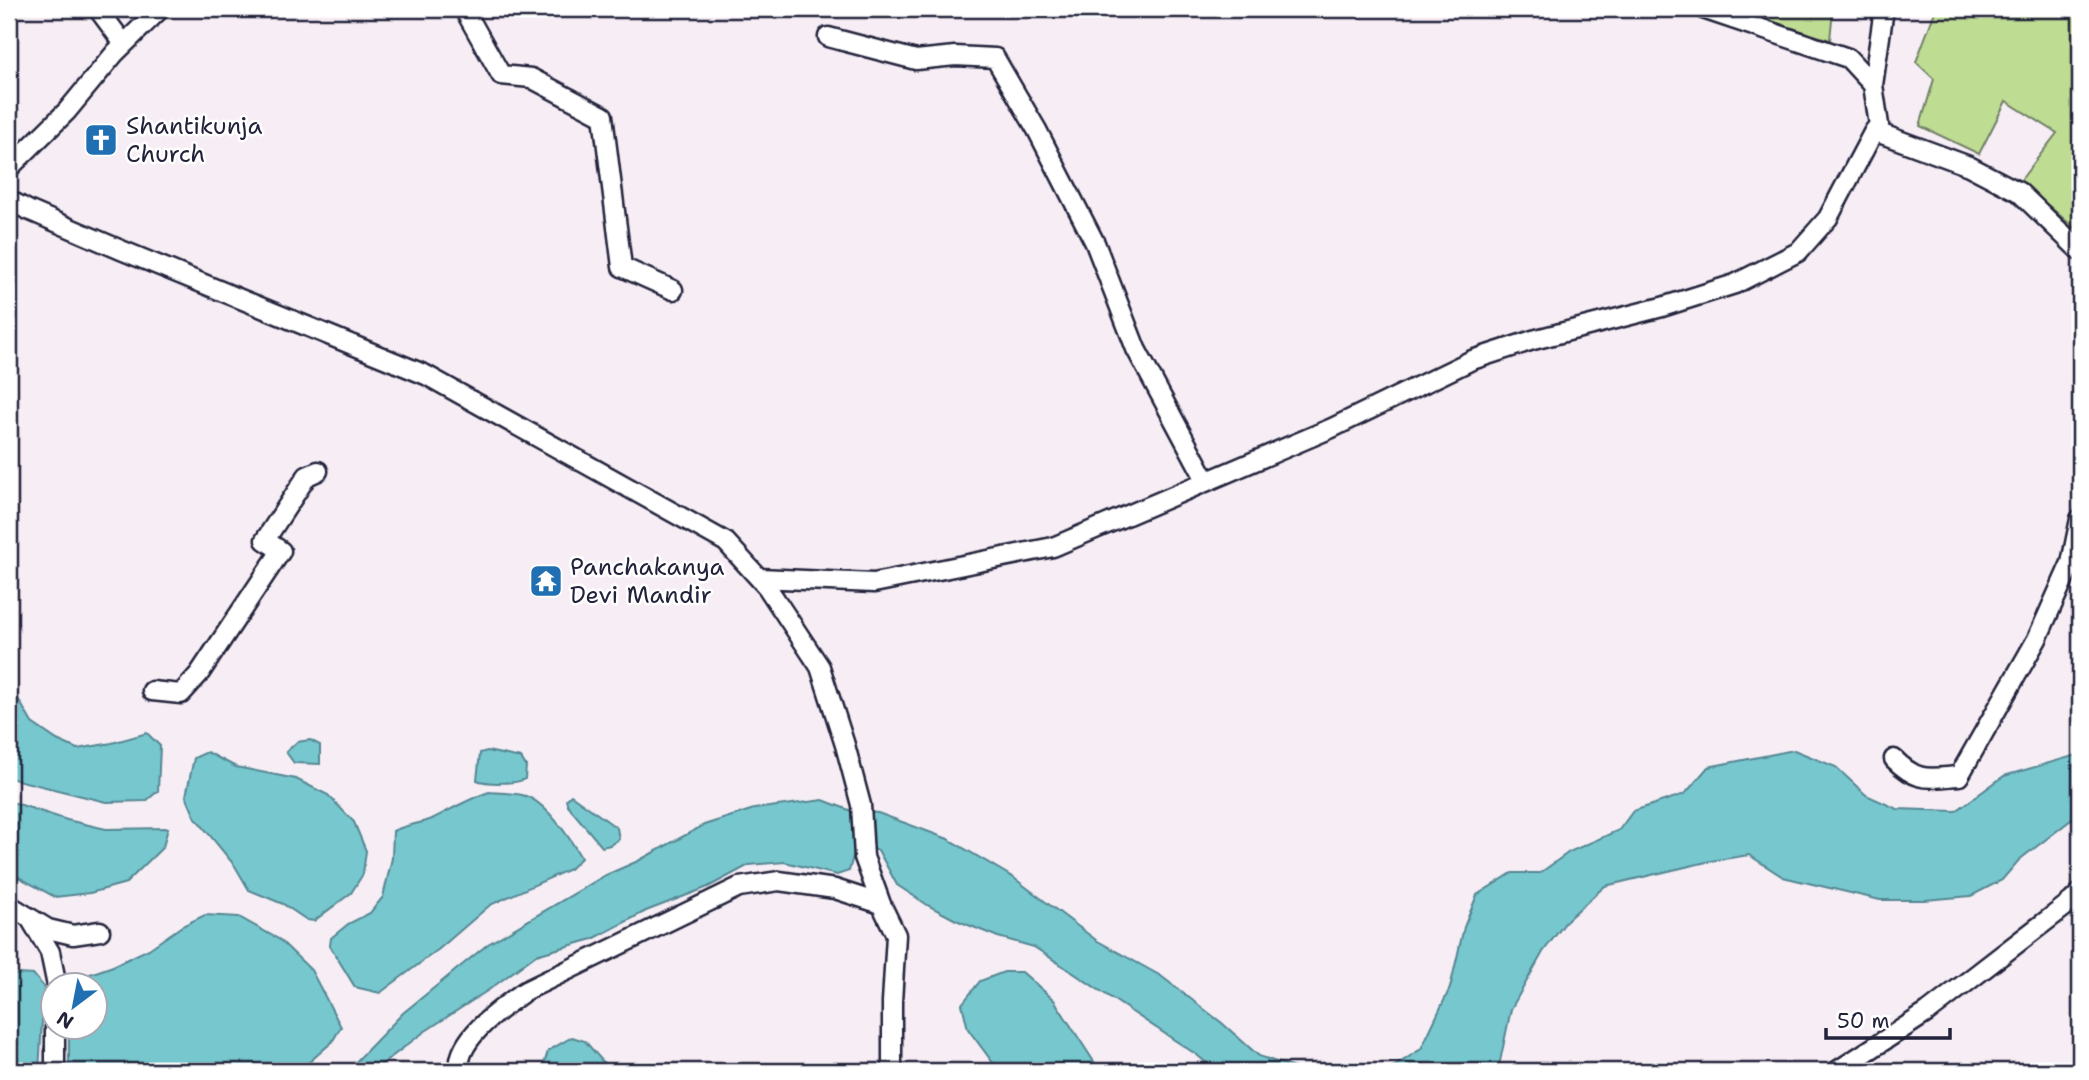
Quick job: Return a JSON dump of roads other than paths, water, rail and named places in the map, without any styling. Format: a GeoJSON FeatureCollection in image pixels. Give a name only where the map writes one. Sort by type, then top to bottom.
{"type":"FeatureCollection","features":[{"type":"Feature","properties":{"kind":"street"},"geometry":{"type":"LineString","coordinates":[[99,9],[124,44]]}},
{"type":"Feature","properties":{"kind":"street"},"geometry":{"type":"LineString","coordinates":[[9,168],[67,111],[124,44],[160,9]]}},
{"type":"Feature","properties":{"kind":"street"},"geometry":{"type":"LineString","coordinates":[[464,9],[501,75],[531,78],[603,116],[622,267],[673,290]]}},
{"type":"Feature","properties":{"kind":"street"},"geometry":{"type":"LineString","coordinates":[[1703,9],[1847,58],[1873,85]]}},
{"type":"Feature","properties":{"kind":"street"},"geometry":{"type":"LineString","coordinates":[[759,578],[874,583],[1053,547],[1332,428],[1472,360],[1533,340],[1735,285],[1798,252],[1828,218],[1879,125],[1873,85],[1884,9]]}},
{"type":"Feature","properties":{"kind":"street"},"geometry":{"type":"LineString","coordinates":[[828,37],[916,60],[955,56],[995,58],[1037,130],[1095,243],[1136,349],[1206,480]]}},
{"type":"Feature","properties":{"kind":"street"},"geometry":{"type":"LineString","coordinates":[[1874,131],[1969,166],[2019,192],[2080,251]]}},
{"type":"Feature","properties":{"kind":"street"},"geometry":{"type":"LineString","coordinates":[[9,200],[110,245],[426,375],[726,542],[768,587],[820,667],[845,745],[861,805],[864,857],[881,904],[896,935],[892,1071]]}},
{"type":"Feature","properties":{"kind":"street"},"geometry":{"type":"LineString","coordinates":[[152,691],[181,694],[199,674],[281,551],[265,540],[307,476],[318,471]]}},
{"type":"Feature","properties":{"kind":"street"},"geometry":{"type":"LineString","coordinates":[[1894,759],[1907,772],[1918,777],[1959,776],[2037,639],[2071,563],[2080,519]]}},
{"type":"Feature","properties":{"kind":"street"},"geometry":{"type":"LineString","coordinates":[[460,1071],[463,1048],[494,1013],[525,991],[739,887],[779,881],[835,889],[881,904]]}},
{"type":"Feature","properties":{"kind":"street"},"geometry":{"type":"LineString","coordinates":[[1837,1071],[1928,1012],[2073,901],[2080,892]]}},
{"type":"Feature","properties":{"kind":"street"},"geometry":{"type":"LineString","coordinates":[[9,905],[48,929],[73,935],[100,931]]}},
{"type":"Feature","properties":{"kind":"street"},"geometry":{"type":"LineString","coordinates":[[29,917],[50,953],[55,972]]}},
{"type":"Feature","properties":{"kind":"street"},"geometry":{"type":"LineString","coordinates":[[55,1042],[55,1071]]}},
{"type":"Feature","properties":{"kind":"water"},"geometry":{"type":"Polygon","coordinates":[[[9,691],[16,695],[32,723],[57,740],[77,749],[147,733],[160,746],[158,791],[146,801],[106,802],[9,778],[9,691]]]}},
{"type":"Feature","properties":{"kind":"water"},"geometry":{"type":"Polygon","coordinates":[[[310,740],[320,745],[320,764],[294,763],[286,752],[297,742],[310,740]]]}},
{"type":"Feature","properties":{"kind":"water"},"geometry":{"type":"Polygon","coordinates":[[[1794,750],[1836,767],[1866,795],[1897,809],[1956,811],[2004,776],[2080,754],[2080,813],[2019,860],[2002,880],[1971,896],[1880,900],[1783,877],[1749,855],[1711,861],[1605,886],[1568,919],[1543,952],[1511,1009],[1498,1071],[1387,1071],[1421,1049],[1450,988],[1464,927],[1477,895],[1512,873],[1540,873],[1569,852],[1619,830],[1633,811],[1685,794],[1708,767],[1794,750]]]}},
{"type":"Feature","properties":{"kind":"water"},"geometry":{"type":"Polygon","coordinates":[[[487,751],[521,758],[526,766],[525,779],[501,783],[477,780],[480,753],[487,751]]]}},
{"type":"Feature","properties":{"kind":"water"},"geometry":{"type":"Polygon","coordinates":[[[207,752],[236,767],[296,779],[328,795],[354,822],[366,851],[363,874],[351,893],[314,921],[307,920],[283,904],[249,890],[235,866],[195,817],[186,796],[194,758],[207,752]]]}},
{"type":"Feature","properties":{"kind":"water"},"geometry":{"type":"Polygon","coordinates":[[[489,792],[522,795],[539,804],[564,831],[581,858],[570,869],[490,905],[439,949],[380,993],[355,987],[330,946],[331,938],[348,924],[370,913],[383,897],[392,858],[393,831],[432,819],[489,792]]]}},
{"type":"Feature","properties":{"kind":"water"},"geometry":{"type":"Polygon","coordinates":[[[571,795],[617,828],[619,839],[602,847],[568,806],[566,800],[571,795]]]}},
{"type":"Feature","properties":{"kind":"water"},"geometry":{"type":"Polygon","coordinates":[[[823,800],[849,810],[878,813],[948,839],[1014,878],[1096,940],[1161,976],[1222,1023],[1259,1056],[1303,1071],[1216,1071],[1197,1055],[1034,947],[998,937],[929,906],[897,885],[878,850],[855,849],[849,871],[837,875],[785,862],[749,865],[708,887],[646,911],[593,939],[536,955],[424,1032],[373,1071],[347,1071],[403,1013],[488,944],[606,875],[704,825],[754,809],[823,800]]]}},
{"type":"Feature","properties":{"kind":"water"},"geometry":{"type":"Polygon","coordinates":[[[9,801],[67,820],[106,829],[168,828],[163,847],[126,883],[90,893],[55,897],[9,872],[9,801]]]}},
{"type":"Feature","properties":{"kind":"water"},"geometry":{"type":"Polygon","coordinates":[[[205,915],[239,917],[280,940],[311,970],[341,1027],[332,1042],[299,1071],[71,1071],[69,1042],[108,1042],[108,972],[96,972],[149,949],[182,926],[205,915]]]}},
{"type":"Feature","properties":{"kind":"water"},"geometry":{"type":"Polygon","coordinates":[[[1004,972],[1022,972],[1054,1000],[1100,1071],[994,1071],[993,1063],[968,1029],[962,1004],[980,981],[1004,972]]]}},
{"type":"Feature","properties":{"kind":"water"},"geometry":{"type":"Polygon","coordinates":[[[34,975],[38,980],[39,1071],[9,1071],[9,976],[34,975]]]}},
{"type":"Feature","properties":{"kind":"water"},"geometry":{"type":"Polygon","coordinates":[[[572,1037],[585,1041],[611,1071],[542,1071],[548,1051],[572,1037]]]}},
{"type":"Feature","properties":{"kind":"place","name":"Shantikunja Church"},"geometry":{"type":"Point","coordinates":[101,140]}},
{"type":"Feature","properties":{"kind":"place","name":"Panchakanya Devi Mandir"},"geometry":{"type":"Point","coordinates":[546,581]}}]}
